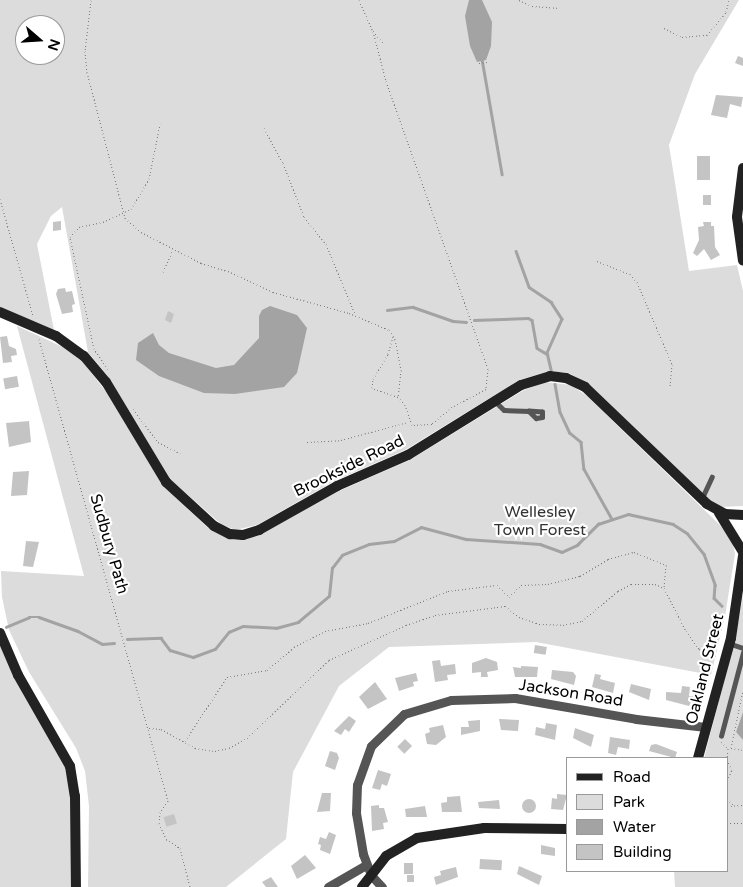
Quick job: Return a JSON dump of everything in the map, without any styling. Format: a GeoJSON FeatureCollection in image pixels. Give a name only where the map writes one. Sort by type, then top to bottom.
{"type":"FeatureCollection","features":[{"type":"Feature","properties":{"kind":"street"},"geometry":{"type":"LineString","coordinates":[[743,168],[737,217],[743,261]]}},
{"type":"Feature","properties":{"kind":"street","name":"Brookside Road"},"geometry":{"type":"LineString","coordinates":[[0,312],[36,327],[68,344],[92,363],[166,482],[210,523],[230,534],[243,535],[260,530],[332,488],[408,455],[495,401],[540,378],[560,377],[576,382],[701,500],[716,510],[727,522],[743,552]]}},
{"type":"Feature","properties":{"kind":"street","name":"Brookside Road"},"geometry":{"type":"LineString","coordinates":[[716,510],[743,515]]}},
{"type":"Feature","properties":{"kind":"street","name":"Oakland Street"},"geometry":{"type":"LineString","coordinates":[[698,757],[729,644],[743,556]]}},
{"type":"Feature","properties":{"kind":"street"},"geometry":{"type":"LineString","coordinates":[[0,632],[18,675],[70,766],[76,812],[76,887]]}},
{"type":"Feature","properties":{"kind":"street","name":"Jackson Road"},"geometry":{"type":"LineString","coordinates":[[382,887],[366,865],[356,813],[360,772],[379,735],[398,717],[416,708],[458,700],[521,698],[636,719],[706,727]]}},
{"type":"Feature","properties":{"kind":"street"},"geometry":{"type":"LineString","coordinates":[[362,887],[371,874],[395,849],[428,835],[484,828],[566,829]]}},
{"type":"Feature","properties":{"kind":"street"},"geometry":{"type":"LineString","coordinates":[[328,887],[366,865]]}},
{"type":"Feature","properties":{"kind":"lane"},"geometry":{"type":"LineString","coordinates":[[495,401],[504,410],[529,410]]}},
{"type":"Feature","properties":{"kind":"lane"},"geometry":{"type":"LineString","coordinates":[[701,500],[712,477]]}},
{"type":"Feature","properties":{"kind":"lane"},"geometry":{"type":"LineString","coordinates":[[729,644],[743,648]]}},
{"type":"Feature","properties":{"kind":"lane"},"geometry":{"type":"LineString","coordinates":[[721,736],[743,653]]}},
{"type":"Feature","properties":{"kind":"path"},"geometry":{"type":"LineString","coordinates":[[91,0],[85,51],[87,72],[124,214],[141,232],[174,250],[273,292],[355,315],[393,335]]}},
{"type":"Feature","properties":{"kind":"path"},"geometry":{"type":"LineString","coordinates":[[308,442],[341,440],[409,421],[421,426],[436,422],[449,410],[484,392],[489,378],[448,250],[386,81],[373,31],[359,0]]}},
{"type":"Feature","properties":{"kind":"path"},"geometry":{"type":"LineString","coordinates":[[520,0],[536,7],[560,8]]}},
{"type":"Feature","properties":{"kind":"path"},"geometry":{"type":"LineString","coordinates":[[664,28],[682,37],[707,35],[726,12],[729,0]]}},
{"type":"Feature","properties":{"kind":"path"},"geometry":{"type":"LineString","coordinates":[[373,31],[383,43]]}},
{"type":"Feature","properties":{"kind":"path"},"geometry":{"type":"LineString","coordinates":[[479,63],[487,62]]}},
{"type":"Feature","properties":{"kind":"path"},"geometry":{"type":"LineString","coordinates":[[112,375],[94,349],[70,238],[79,227],[124,214],[131,209],[149,179],[160,124]]}},
{"type":"Feature","properties":{"kind":"path"},"geometry":{"type":"LineString","coordinates":[[264,128],[283,164],[304,217],[326,244],[355,315]]}},
{"type":"Feature","properties":{"kind":"path","name":"Sudbury Path"},"geometry":{"type":"LineString","coordinates":[[0,199],[149,728],[168,802],[160,812],[159,823],[166,839],[180,848],[190,887]]}},
{"type":"Feature","properties":{"kind":"path"},"geometry":{"type":"LineString","coordinates":[[163,272],[174,250]]}},
{"type":"Feature","properties":{"kind":"path"},"geometry":{"type":"LineString","coordinates":[[597,261],[630,274],[637,282],[672,364],[670,387]]}},
{"type":"Feature","properties":{"kind":"path"},"geometry":{"type":"LineString","coordinates":[[393,335],[388,354],[372,386],[375,391],[398,397],[406,407],[409,421]]}},
{"type":"Feature","properties":{"kind":"path"},"geometry":{"type":"LineString","coordinates":[[393,335],[401,374],[398,397]]}},
{"type":"Feature","properties":{"kind":"path"},"geometry":{"type":"LineString","coordinates":[[130,403],[158,442],[180,453]]}},
{"type":"Feature","properties":{"kind":"path"},"geometry":{"type":"LineString","coordinates":[[184,742],[227,677],[267,670],[294,647],[325,631],[368,623],[448,591],[497,584],[509,596],[522,584],[548,584],[580,576],[608,559],[634,552],[666,565],[664,588],[686,631],[699,649],[719,657]]}},
{"type":"Feature","properties":{"kind":"path"},"geometry":{"type":"LineString","coordinates":[[149,728],[161,729],[184,742],[215,750],[228,748],[247,738],[329,660],[406,625],[435,615],[505,606],[519,617],[539,624],[564,624],[582,621],[618,591],[632,584],[655,584],[664,588]]}},
{"type":"Feature","properties":{"kind":"path"},"geometry":{"type":"LineString","coordinates":[[732,748],[743,690]]}},
{"type":"Feature","properties":{"kind":"path"},"geometry":{"type":"LineString","coordinates":[[721,736],[721,742],[728,748],[743,750]]}},
{"type":"Feature","properties":{"kind":"path"},"geometry":{"type":"LineString","coordinates":[[727,757],[728,748]]}},
{"type":"Feature","properties":{"kind":"path"},"geometry":{"type":"LineString","coordinates":[[728,762],[732,770],[728,779]]}},
{"type":"Feature","properties":{"kind":"path"},"geometry":{"type":"LineString","coordinates":[[728,800],[734,805]]}},
{"type":"Feature","properties":{"kind":"path"},"geometry":{"type":"LineString","coordinates":[[728,806],[743,805]]}},
{"type":"Feature","properties":{"kind":"path"},"geometry":{"type":"LineString","coordinates":[[728,822],[743,823]]}},
{"type":"Feature","properties":{"kind":"green space"},"geometry":{"type":"Polygon","coordinates":[[[0,0],[739,0],[695,74],[669,145],[689,271],[737,265],[743,291],[743,506],[719,507],[697,490],[588,383],[568,373],[550,371],[519,380],[405,450],[334,481],[257,525],[235,530],[221,524],[170,479],[110,379],[88,352],[62,207],[51,216],[37,244],[54,330],[0,307],[0,0]]]}},
{"type":"Feature","properties":{"kind":"green space","name":"Wellesley Town Forest"},"geometry":{"type":"Polygon","coordinates":[[[17,326],[65,348],[82,361],[107,393],[162,485],[207,527],[234,540],[257,536],[339,491],[410,460],[524,390],[545,382],[571,385],[587,396],[724,529],[733,544],[735,554],[725,616],[711,675],[536,642],[389,647],[339,686],[293,772],[286,839],[226,887],[88,887],[89,806],[85,771],[76,748],[29,672],[9,630],[2,597],[1,571],[84,576],[17,326]]]}},
{"type":"Feature","properties":{"kind":"green space"},"geometry":{"type":"Polygon","coordinates":[[[743,595],[743,712],[736,732],[743,740],[743,887],[675,887],[674,872],[728,872],[728,757],[704,757],[736,635],[743,595]]]}},
{"type":"Feature","properties":{"kind":"green space"},"geometry":{"type":"Polygon","coordinates":[[[0,636],[70,765],[75,887],[0,887],[0,636]]]}},
{"type":"Feature","properties":{"kind":"water"},"geometry":{"type":"Polygon","coordinates":[[[469,0],[482,0],[492,22],[491,46],[486,60],[477,62],[470,46],[465,16],[469,0]]]}},
{"type":"Feature","properties":{"kind":"water"},"geometry":{"type":"Polygon","coordinates":[[[270,306],[297,315],[307,328],[297,373],[284,387],[235,394],[204,393],[159,376],[136,360],[138,343],[153,333],[159,345],[169,353],[216,368],[234,365],[259,338],[259,316],[262,310],[270,306]]]}},
{"type":"Feature","properties":{"kind":"water"},"geometry":{"type":"Polygon","coordinates":[[[743,712],[743,740],[736,732],[743,712]]]}},
{"type":"Feature","properties":{"kind":"building"},"geometry":{"type":"Polygon","coordinates":[[[738,56],[743,58],[743,66],[735,63],[738,56]]]}},
{"type":"Feature","properties":{"kind":"building"},"geometry":{"type":"Polygon","coordinates":[[[716,95],[743,97],[741,107],[730,104],[727,118],[711,115],[716,95]]]}},
{"type":"Feature","properties":{"kind":"building"},"geometry":{"type":"Polygon","coordinates":[[[697,156],[710,156],[710,180],[697,180],[697,156]]]}},
{"type":"Feature","properties":{"kind":"building"},"geometry":{"type":"Polygon","coordinates":[[[703,195],[711,195],[711,205],[703,205],[703,195]]]}},
{"type":"Feature","properties":{"kind":"building"},"geometry":{"type":"Polygon","coordinates":[[[61,221],[61,230],[53,231],[53,222],[61,221]]]}},
{"type":"Feature","properties":{"kind":"building"},"geometry":{"type":"Polygon","coordinates":[[[703,222],[711,222],[711,226],[714,226],[715,247],[720,255],[711,260],[704,249],[697,256],[693,253],[699,240],[698,227],[704,226],[703,222]]]}},
{"type":"Feature","properties":{"kind":"building"},"geometry":{"type":"Polygon","coordinates":[[[65,288],[66,292],[72,291],[75,304],[72,305],[73,312],[62,314],[56,294],[58,289],[65,288]]]}},
{"type":"Feature","properties":{"kind":"building"},"geometry":{"type":"Polygon","coordinates":[[[168,311],[174,314],[171,323],[165,320],[168,311]]]}},
{"type":"Feature","properties":{"kind":"building"},"geometry":{"type":"Polygon","coordinates":[[[7,336],[9,346],[16,349],[17,355],[11,356],[12,362],[3,363],[0,337],[7,336]]]}},
{"type":"Feature","properties":{"kind":"building"},"geometry":{"type":"Polygon","coordinates":[[[17,376],[19,387],[5,389],[3,378],[17,376]]]}},
{"type":"Feature","properties":{"kind":"building"},"geometry":{"type":"Polygon","coordinates":[[[29,421],[31,442],[9,447],[6,423],[29,421]]]}},
{"type":"Feature","properties":{"kind":"building"},"geometry":{"type":"Polygon","coordinates":[[[29,471],[27,495],[11,496],[13,472],[29,471]]]}},
{"type":"Feature","properties":{"kind":"building"},"geometry":{"type":"Polygon","coordinates":[[[26,541],[39,542],[33,567],[23,566],[26,541]]]}},
{"type":"Feature","properties":{"kind":"building"},"geometry":{"type":"Polygon","coordinates":[[[535,645],[547,647],[546,655],[534,653],[535,645]]]}},
{"type":"Feature","properties":{"kind":"building"},"geometry":{"type":"Polygon","coordinates":[[[486,658],[497,662],[498,670],[487,672],[488,677],[481,677],[481,672],[472,673],[472,663],[486,658]]]}},
{"type":"Feature","properties":{"kind":"building"},"geometry":{"type":"Polygon","coordinates":[[[440,660],[441,666],[455,664],[456,674],[447,675],[448,680],[435,682],[432,661],[440,660]]]}},
{"type":"Feature","properties":{"kind":"building"},"geometry":{"type":"Polygon","coordinates":[[[521,666],[538,667],[537,677],[515,677],[513,667],[521,668],[521,666]]]}},
{"type":"Feature","properties":{"kind":"building"},"geometry":{"type":"Polygon","coordinates":[[[552,670],[573,672],[576,676],[574,685],[551,679],[552,670]]]}},
{"type":"Feature","properties":{"kind":"building"},"geometry":{"type":"Polygon","coordinates":[[[416,673],[418,681],[413,682],[414,686],[399,691],[395,678],[416,673]]]}},
{"type":"Feature","properties":{"kind":"building"},"geometry":{"type":"Polygon","coordinates":[[[595,674],[601,675],[600,679],[615,683],[613,693],[592,687],[595,674]]]}},
{"type":"Feature","properties":{"kind":"building"},"geometry":{"type":"Polygon","coordinates":[[[375,682],[387,699],[368,709],[359,697],[375,682]]]}},
{"type":"Feature","properties":{"kind":"building"},"geometry":{"type":"Polygon","coordinates":[[[631,684],[651,689],[649,700],[629,692],[631,684]]]}},
{"type":"Feature","properties":{"kind":"building"},"geometry":{"type":"Polygon","coordinates":[[[682,686],[690,687],[689,696],[694,696],[689,706],[666,700],[666,692],[681,693],[682,686]]]}},
{"type":"Feature","properties":{"kind":"building"},"geometry":{"type":"Polygon","coordinates":[[[349,716],[356,721],[349,732],[345,729],[341,735],[334,731],[349,716]]]}},
{"type":"Feature","properties":{"kind":"building"},"geometry":{"type":"Polygon","coordinates":[[[499,719],[519,720],[518,731],[501,730],[499,719]]]}},
{"type":"Feature","properties":{"kind":"building"},"geometry":{"type":"Polygon","coordinates":[[[480,720],[480,731],[461,735],[461,727],[469,727],[468,721],[480,720]]]}},
{"type":"Feature","properties":{"kind":"building"},"geometry":{"type":"Polygon","coordinates":[[[546,723],[557,725],[555,740],[535,735],[536,727],[545,729],[546,723]]]}},
{"type":"Feature","properties":{"kind":"building"},"geometry":{"type":"Polygon","coordinates":[[[443,725],[446,737],[436,745],[427,744],[425,734],[430,732],[429,728],[443,725]]]}},
{"type":"Feature","properties":{"kind":"building"},"geometry":{"type":"Polygon","coordinates":[[[575,728],[594,735],[591,747],[573,738],[575,728]]]}},
{"type":"Feature","properties":{"kind":"building"},"geometry":{"type":"Polygon","coordinates":[[[610,737],[630,740],[629,749],[618,747],[616,755],[608,753],[610,737]]]}},
{"type":"Feature","properties":{"kind":"building"},"geometry":{"type":"Polygon","coordinates":[[[405,739],[412,746],[404,754],[397,747],[405,739]]]}},
{"type":"Feature","properties":{"kind":"building"},"geometry":{"type":"Polygon","coordinates":[[[656,744],[677,752],[675,757],[649,751],[651,745],[656,744]]]}},
{"type":"Feature","properties":{"kind":"building"},"geometry":{"type":"Polygon","coordinates":[[[330,751],[337,753],[339,758],[335,770],[325,766],[330,751]]]}},
{"type":"Feature","properties":{"kind":"building"},"geometry":{"type":"Polygon","coordinates":[[[378,770],[391,774],[387,786],[382,784],[380,790],[372,788],[378,770]]]}},
{"type":"Feature","properties":{"kind":"building"},"geometry":{"type":"Polygon","coordinates":[[[322,793],[331,793],[330,811],[317,812],[322,793]]]}},
{"type":"Feature","properties":{"kind":"building"},"geometry":{"type":"Polygon","coordinates":[[[557,794],[566,795],[563,810],[551,809],[552,798],[557,799],[557,794]]]}},
{"type":"Feature","properties":{"kind":"building"},"geometry":{"type":"Polygon","coordinates":[[[460,796],[462,812],[442,812],[441,803],[447,802],[447,797],[460,796]]]}},
{"type":"Feature","properties":{"kind":"building"},"geometry":{"type":"Polygon","coordinates":[[[526,799],[532,799],[536,806],[532,813],[526,813],[522,809],[522,803],[526,799]]]}},
{"type":"Feature","properties":{"kind":"building"},"geometry":{"type":"Polygon","coordinates":[[[499,800],[500,809],[479,808],[478,802],[499,800]]]}},
{"type":"Feature","properties":{"kind":"building"},"geometry":{"type":"Polygon","coordinates":[[[379,805],[379,808],[384,808],[388,822],[383,823],[384,829],[372,831],[371,806],[379,805]]]}},
{"type":"Feature","properties":{"kind":"building"},"geometry":{"type":"Polygon","coordinates":[[[425,806],[427,817],[406,817],[405,809],[425,806]]]}},
{"type":"Feature","properties":{"kind":"building"},"geometry":{"type":"Polygon","coordinates":[[[174,814],[177,824],[166,827],[163,817],[174,814]]]}},
{"type":"Feature","properties":{"kind":"building"},"geometry":{"type":"Polygon","coordinates":[[[329,832],[336,835],[330,854],[320,850],[321,845],[318,844],[320,837],[326,839],[329,832]]]}},
{"type":"Feature","properties":{"kind":"building"},"geometry":{"type":"Polygon","coordinates":[[[541,845],[555,848],[555,856],[541,854],[541,845]]]}},
{"type":"Feature","properties":{"kind":"building"},"geometry":{"type":"Polygon","coordinates":[[[305,855],[316,868],[297,879],[291,866],[305,855]]]}},
{"type":"Feature","properties":{"kind":"building"},"geometry":{"type":"Polygon","coordinates":[[[480,859],[502,860],[501,870],[479,869],[480,859]]]}},
{"type":"Feature","properties":{"kind":"building"},"geometry":{"type":"Polygon","coordinates":[[[404,863],[413,863],[413,874],[404,874],[404,863]]]}},
{"type":"Feature","properties":{"kind":"building"},"geometry":{"type":"Polygon","coordinates":[[[519,866],[542,876],[539,885],[517,874],[519,866]]]}},
{"type":"Feature","properties":{"kind":"building"},"geometry":{"type":"Polygon","coordinates":[[[456,867],[458,877],[436,885],[434,877],[441,875],[440,871],[456,867]]]}},
{"type":"Feature","properties":{"kind":"building"},"geometry":{"type":"Polygon","coordinates":[[[407,875],[414,875],[414,882],[407,882],[407,875]]]}},
{"type":"Feature","properties":{"kind":"building"},"geometry":{"type":"Polygon","coordinates":[[[271,877],[278,887],[266,887],[262,882],[271,877]]]}},
{"type":"Feature","properties":{"kind":"waterway"},"geometry":{"type":"LineString","coordinates":[[482,59],[502,174]]}},
{"type":"Feature","properties":{"kind":"waterway"},"geometry":{"type":"LineString","coordinates":[[516,251],[529,287],[551,302],[562,319],[547,352],[551,370]]}},
{"type":"Feature","properties":{"kind":"waterway"},"geometry":{"type":"LineString","coordinates":[[387,310],[413,307],[453,321],[466,322]]}},
{"type":"Feature","properties":{"kind":"waterway"},"geometry":{"type":"LineString","coordinates":[[474,320],[528,318],[532,320],[537,348],[547,354]]}},
{"type":"Feature","properties":{"kind":"waterway"},"geometry":{"type":"LineString","coordinates":[[555,384],[560,412],[570,433],[581,442],[584,469],[612,519]]}},
{"type":"Feature","properties":{"kind":"waterway"},"geometry":{"type":"LineString","coordinates":[[127,639],[161,638],[170,650],[193,657],[215,649],[229,632],[243,626],[276,628],[298,622],[329,596],[332,568],[342,555],[369,544],[394,541],[421,527],[466,539],[540,544],[562,552],[577,545],[598,524],[628,514],[673,524],[687,533],[704,554],[715,585],[714,598],[722,606]]}},
{"type":"Feature","properties":{"kind":"waterway"},"geometry":{"type":"LineString","coordinates":[[6,627],[29,617],[39,617],[78,631],[102,644],[114,643]]}}]}
